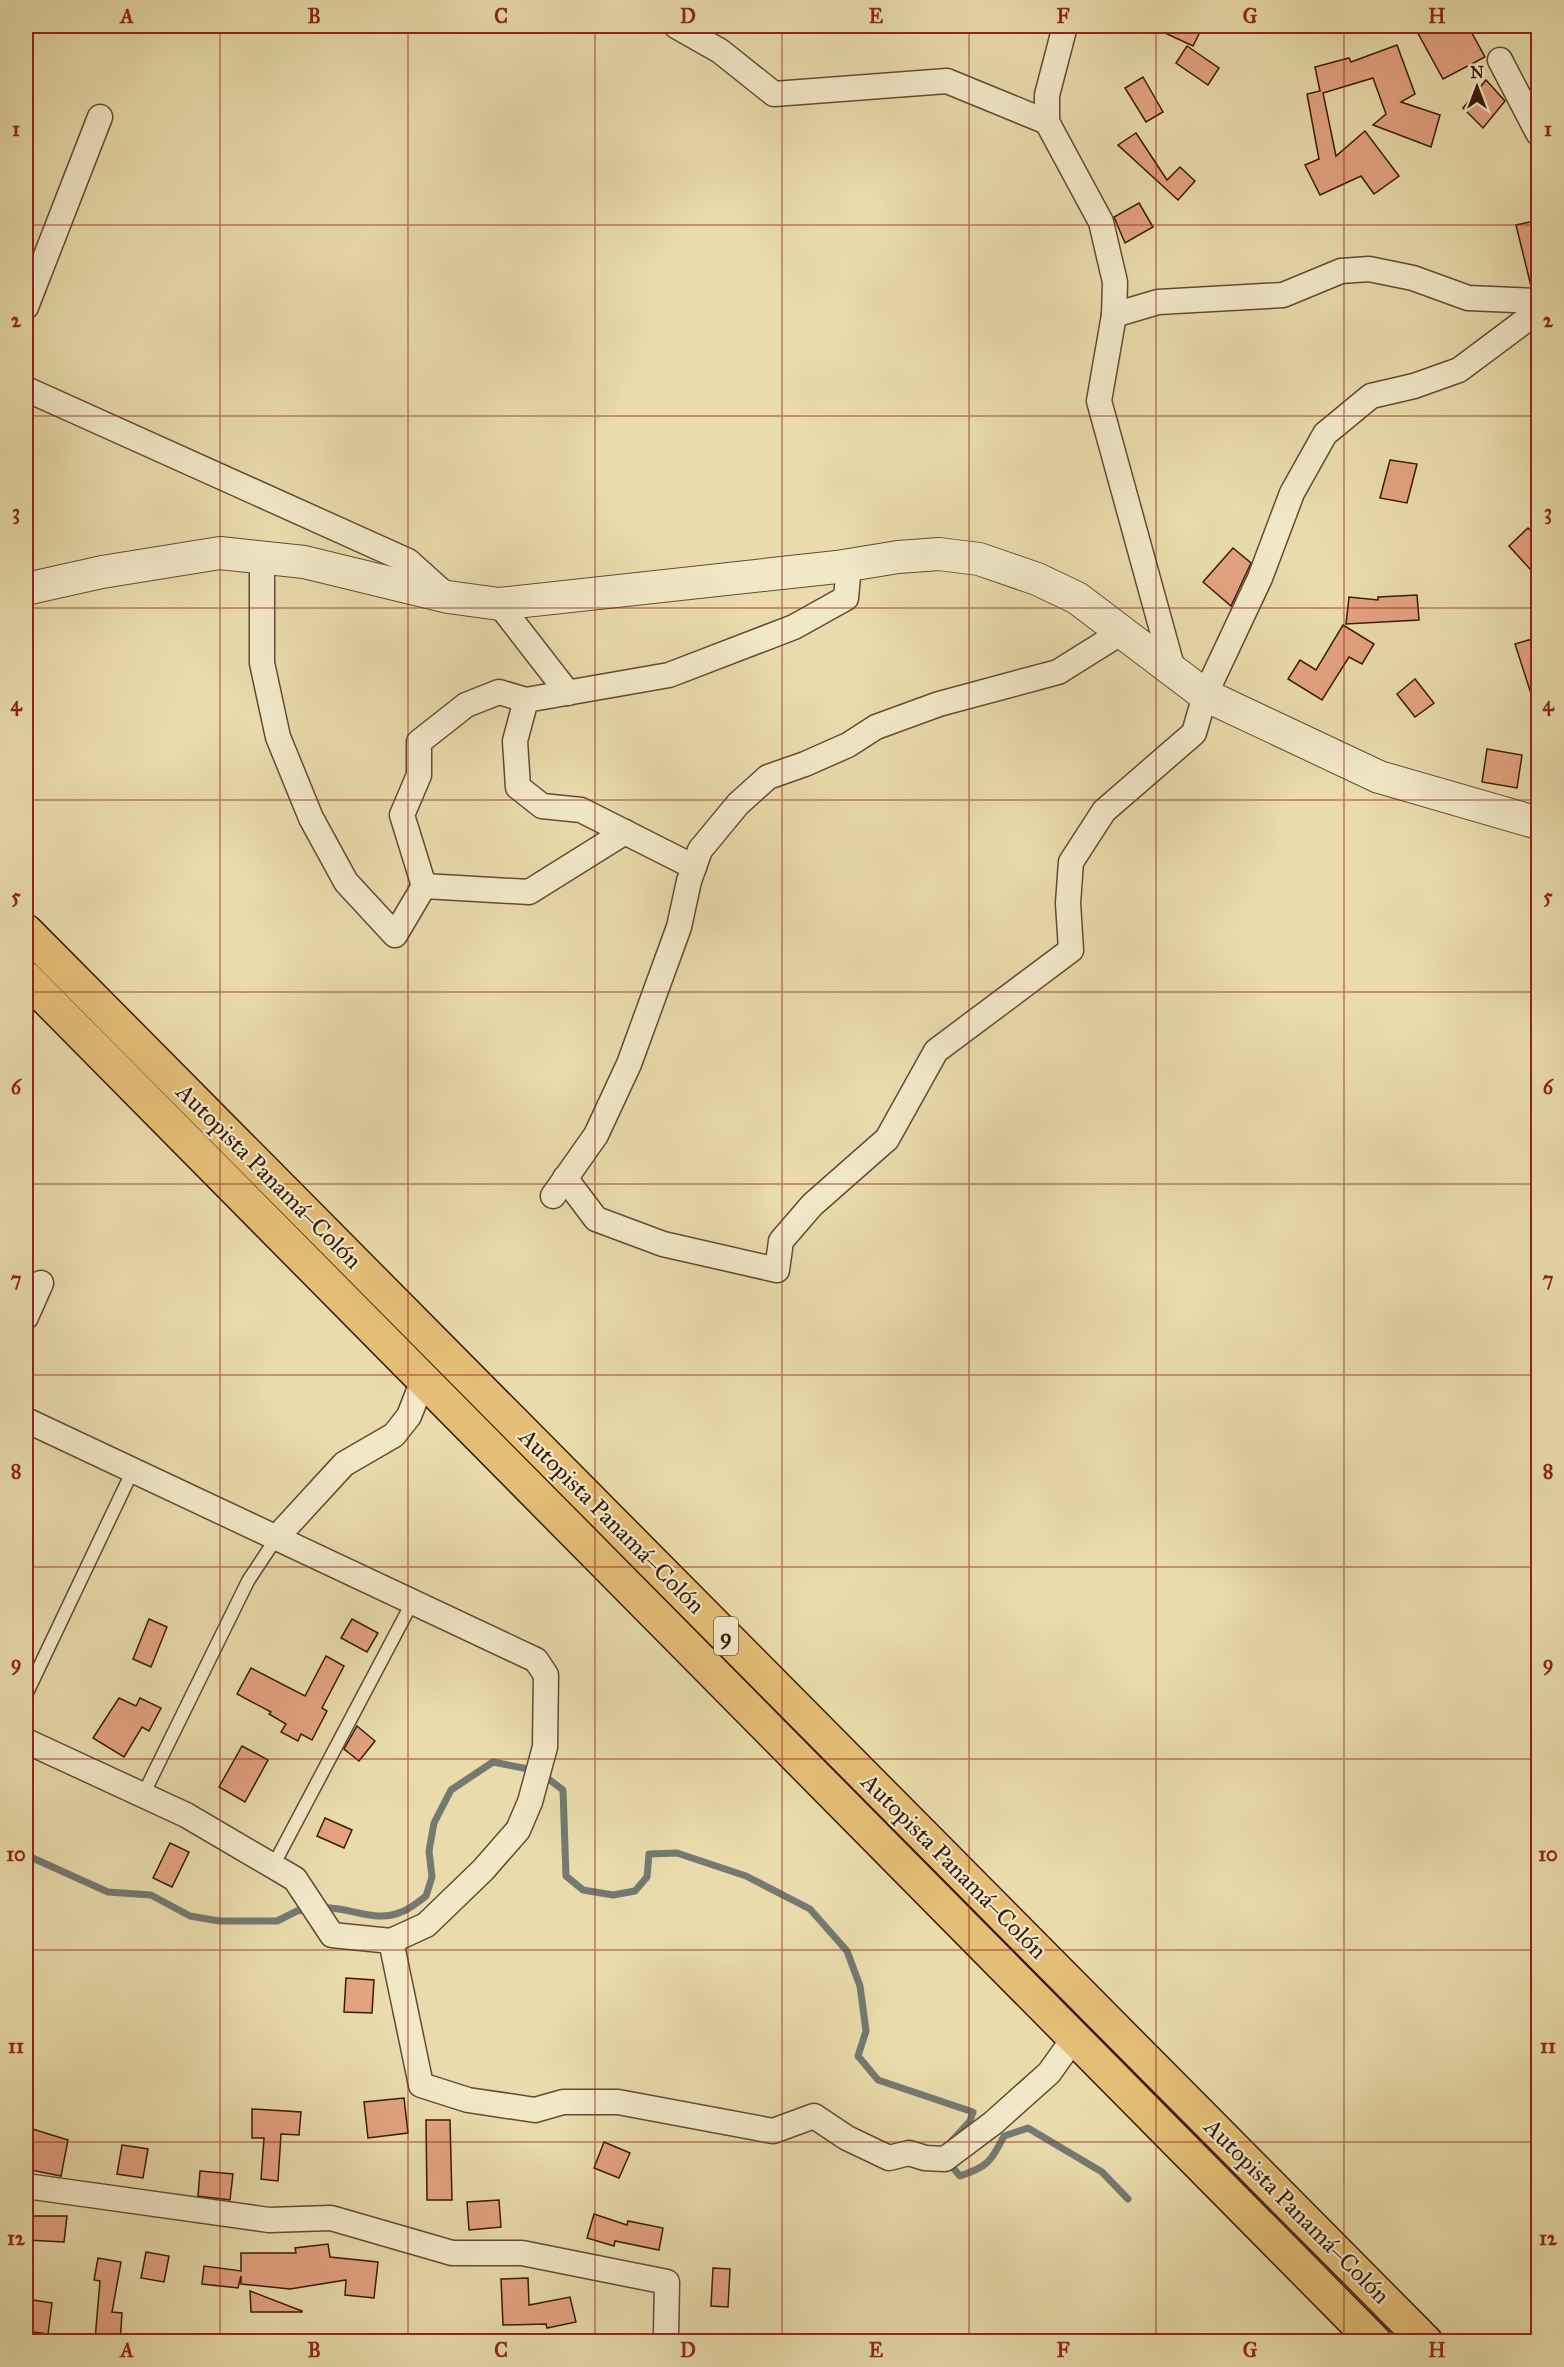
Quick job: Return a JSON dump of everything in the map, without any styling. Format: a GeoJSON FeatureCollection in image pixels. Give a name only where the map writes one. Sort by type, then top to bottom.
{"type":"FeatureCollection","features":[{"type":"Feature","properties":{"kind":"highway","name":"Autopista Panamá–Colón"},"geometry":{"type":"LineString","coordinates":[[26,931],[1426,2342]]}},
{"type":"Feature","properties":{"kind":"highway","name":"Autopista Panamá–Colón"},"geometry":{"type":"LineString","coordinates":[[26,978],[1375,2342]]}},
{"type":"Feature","properties":{"kind":"street"},"geometry":{"type":"LineString","coordinates":[[676,26],[720,51],[774,94],[947,81],[1047,122]]}},
{"type":"Feature","properties":{"kind":"street"},"geometry":{"type":"LineString","coordinates":[[1065,26],[1047,95],[1047,122],[1101,222],[1115,282],[1114,315],[1099,400],[1173,670]]}},
{"type":"Feature","properties":{"kind":"street"},"geometry":{"type":"LineString","coordinates":[[1500,60],[1539,133]]}},
{"type":"Feature","properties":{"kind":"street"},"geometry":{"type":"LineString","coordinates":[[26,306],[100,117]]}},
{"type":"Feature","properties":{"kind":"street"},"geometry":{"type":"LineString","coordinates":[[1114,315],[1158,302],[1283,295],[1341,271],[1369,268],[1413,278],[1468,298],[1539,301]]}},
{"type":"Feature","properties":{"kind":"street"},"geometry":{"type":"LineString","coordinates":[[1122,632],[1058,672],[939,704],[876,727],[805,764],[768,777],[738,804],[700,850],[680,927],[629,1064],[596,1135],[559,1187],[596,1219],[663,1244],[777,1270],[781,1241],[812,1205],[886,1140],[936,1051],[1071,950],[1068,903],[1071,862],[1104,812],[1194,733],[1205,695],[1260,578],[1292,493],[1325,434],[1371,396],[1414,386],[1459,370],[1539,311]]}},
{"type":"Feature","properties":{"kind":"street"},"geometry":{"type":"LineString","coordinates":[[26,389],[408,561],[448,597]]}},
{"type":"Feature","properties":{"kind":"street"},"geometry":{"type":"LineString","coordinates":[[26,589],[102,572],[220,553],[304,562],[448,597],[499,604],[849,565],[898,557],[939,554],[979,559],[1037,579],[1077,598],[1205,695],[1379,777],[1539,823]]}},
{"type":"Feature","properties":{"kind":"street"},"geometry":{"type":"LineString","coordinates":[[262,558],[262,663],[278,737],[310,818],[346,882],[395,935],[424,886],[402,815],[419,775],[419,742],[466,705],[499,692],[526,700],[669,675],[794,627],[846,598],[849,565]]}},
{"type":"Feature","properties":{"kind":"street"},"geometry":{"type":"LineString","coordinates":[[499,604],[568,693]]}},
{"type":"Feature","properties":{"kind":"street"},"geometry":{"type":"LineString","coordinates":[[526,700],[515,741],[518,787],[542,806],[581,810],[694,867]]}},
{"type":"Feature","properties":{"kind":"street"},"geometry":{"type":"LineString","coordinates":[[424,886],[529,892],[625,832]]}},
{"type":"Feature","properties":{"kind":"street"},"geometry":{"type":"LineString","coordinates":[[26,1317],[40,1283]]}},
{"type":"Feature","properties":{"kind":"street"},"geometry":{"type":"LineString","coordinates":[[278,1537],[344,1464],[394,1435],[409,1416],[423,1380]]}},
{"type":"Feature","properties":{"kind":"street"},"geometry":{"type":"LineString","coordinates":[[26,1420],[536,1660],[546,1675],[545,1747],[530,1802],[518,1830],[426,1925],[391,1941],[332,1935],[296,1879],[186,1815],[26,1741]]}},
{"type":"Feature","properties":{"kind":"street"},"geometry":{"type":"LineString","coordinates":[[391,1941],[421,2085],[468,2100],[535,2110],[563,2102],[618,2102],[772,2130],[814,2116],[847,2138],[889,2158],[909,2152],[925,2158],[945,2159],[993,2122],[1049,2073],[1074,2038]]}},
{"type":"Feature","properties":{"kind":"street"},"geometry":{"type":"LineString","coordinates":[[26,2186],[269,2220],[331,2218],[452,2253],[522,2253],[667,2282],[666,2335],[663,2342]]}},
{"type":"Feature","properties":{"kind":"lane"},"geometry":{"type":"LineString","coordinates":[[26,1695],[133,1470]]}},
{"type":"Feature","properties":{"kind":"lane"},"geometry":{"type":"LineString","coordinates":[[143,1795],[248,1581],[278,1537]]}},
{"type":"Feature","properties":{"kind":"lane"},"geometry":{"type":"LineString","coordinates":[[273,1866],[413,1601]]}},
{"type":"Feature","properties":{"kind":"building"},"geometry":{"type":"Polygon","coordinates":[[[1150,26],[1203,26],[1193,46],[1150,26]]]}},
{"type":"Feature","properties":{"kind":"building"},"geometry":{"type":"Polygon","coordinates":[[[1414,26],[1468,26],[1485,57],[1443,79],[1414,26]]]}},
{"type":"Feature","properties":{"kind":"building"},"geometry":{"type":"Polygon","coordinates":[[[1397,45],[1415,94],[1401,102],[1440,115],[1431,147],[1373,125],[1386,114],[1373,78],[1323,93],[1336,156],[1365,131],[1399,176],[1374,194],[1361,176],[1320,195],[1305,165],[1319,159],[1307,94],[1320,91],[1315,67],[1349,58],[1351,62],[1397,45]]]}},
{"type":"Feature","properties":{"kind":"building"},"geometry":{"type":"Polygon","coordinates":[[[1187,46],[1219,68],[1208,85],[1176,63],[1187,46]]]}},
{"type":"Feature","properties":{"kind":"building"},"geometry":{"type":"Polygon","coordinates":[[[1143,77],[1163,112],[1146,122],[1125,88],[1143,77]]]}},
{"type":"Feature","properties":{"kind":"building"},"geometry":{"type":"Polygon","coordinates":[[[1486,80],[1505,101],[1483,128],[1463,108],[1486,80]]]}},
{"type":"Feature","properties":{"kind":"building"},"geometry":{"type":"Polygon","coordinates":[[[1136,133],[1167,180],[1180,167],[1195,181],[1178,200],[1118,145],[1136,133]]]}},
{"type":"Feature","properties":{"kind":"building"},"geometry":{"type":"Polygon","coordinates":[[[1139,203],[1153,227],[1125,243],[1114,217],[1139,203]]]}},
{"type":"Feature","properties":{"kind":"building"},"geometry":{"type":"Polygon","coordinates":[[[1539,220],[1539,287],[1531,286],[1516,225],[1539,220]]]}},
{"type":"Feature","properties":{"kind":"building"},"geometry":{"type":"Polygon","coordinates":[[[1390,460],[1417,464],[1407,503],[1380,498],[1390,460]]]}},
{"type":"Feature","properties":{"kind":"building"},"geometry":{"type":"Polygon","coordinates":[[[1528,528],[1539,539],[1539,579],[1509,546],[1528,528]]]}},
{"type":"Feature","properties":{"kind":"building"},"geometry":{"type":"Polygon","coordinates":[[[1233,548],[1251,563],[1231,606],[1203,582],[1233,548]]]}},
{"type":"Feature","properties":{"kind":"building"},"geometry":{"type":"Polygon","coordinates":[[[1417,595],[1419,620],[1346,624],[1349,597],[1378,600],[1378,597],[1417,595]]]}},
{"type":"Feature","properties":{"kind":"building"},"geometry":{"type":"Polygon","coordinates":[[[1343,625],[1374,644],[1362,664],[1349,657],[1322,700],[1288,679],[1300,660],[1316,670],[1343,625]]]}},
{"type":"Feature","properties":{"kind":"building"},"geometry":{"type":"Polygon","coordinates":[[[1539,637],[1539,705],[1535,706],[1515,644],[1539,637]]]}},
{"type":"Feature","properties":{"kind":"building"},"geometry":{"type":"Polygon","coordinates":[[[1415,679],[1434,703],[1415,717],[1397,694],[1415,679]]]}},
{"type":"Feature","properties":{"kind":"building"},"geometry":{"type":"Polygon","coordinates":[[[1487,749],[1522,755],[1517,788],[1482,782],[1487,749]]]}},
{"type":"Feature","properties":{"kind":"building"},"geometry":{"type":"Polygon","coordinates":[[[149,1619],[167,1627],[151,1667],[133,1659],[149,1619]]]}},
{"type":"Feature","properties":{"kind":"building"},"geometry":{"type":"Polygon","coordinates":[[[352,1619],[378,1633],[367,1652],[341,1638],[352,1619]]]}},
{"type":"Feature","properties":{"kind":"building"},"geometry":{"type":"Polygon","coordinates":[[[326,1656],[344,1666],[322,1708],[327,1711],[312,1740],[301,1734],[298,1741],[281,1732],[286,1724],[269,1714],[271,1712],[237,1694],[251,1668],[305,1696],[326,1656]]]}},
{"type":"Feature","properties":{"kind":"building"},"geometry":{"type":"Polygon","coordinates":[[[119,1698],[136,1706],[140,1698],[161,1708],[149,1731],[142,1727],[124,1757],[93,1738],[119,1698]]]}},
{"type":"Feature","properties":{"kind":"building"},"geometry":{"type":"Polygon","coordinates":[[[357,1726],[375,1741],[359,1761],[344,1749],[357,1726]]]}},
{"type":"Feature","properties":{"kind":"building"},"geometry":{"type":"Polygon","coordinates":[[[242,1746],[268,1760],[245,1802],[219,1787],[242,1746]]]}},
{"type":"Feature","properties":{"kind":"building"},"geometry":{"type":"Polygon","coordinates":[[[325,1818],[352,1830],[344,1848],[317,1836],[325,1818]]]}},
{"type":"Feature","properties":{"kind":"building"},"geometry":{"type":"Polygon","coordinates":[[[170,1843],[189,1852],[172,1887],[153,1878],[170,1843]]]}},
{"type":"Feature","properties":{"kind":"building"},"geometry":{"type":"Polygon","coordinates":[[[346,1978],[374,1980],[372,2013],[344,2012],[346,1978]]]}},
{"type":"Feature","properties":{"kind":"building"},"geometry":{"type":"Polygon","coordinates":[[[404,2098],[408,2133],[368,2138],[364,2102],[404,2098]]]}},
{"type":"Feature","properties":{"kind":"building"},"geometry":{"type":"Polygon","coordinates":[[[252,2109],[301,2112],[299,2135],[281,2134],[278,2181],[261,2179],[264,2138],[252,2138],[252,2109]]]}},
{"type":"Feature","properties":{"kind":"building"},"geometry":{"type":"Polygon","coordinates":[[[426,2120],[450,2120],[452,2200],[427,2200],[426,2120]]]}},
{"type":"Feature","properties":{"kind":"building"},"geometry":{"type":"Polygon","coordinates":[[[26,2127],[68,2140],[61,2176],[26,2169],[26,2127]]]}},
{"type":"Feature","properties":{"kind":"building"},"geometry":{"type":"Polygon","coordinates":[[[604,2142],[630,2153],[619,2178],[594,2168],[604,2142]]]}},
{"type":"Feature","properties":{"kind":"building"},"geometry":{"type":"Polygon","coordinates":[[[122,2145],[148,2149],[143,2178],[117,2174],[122,2145]]]}},
{"type":"Feature","properties":{"kind":"building"},"geometry":{"type":"Polygon","coordinates":[[[200,2171],[233,2174],[230,2200],[198,2196],[200,2171]]]}},
{"type":"Feature","properties":{"kind":"building"},"geometry":{"type":"Polygon","coordinates":[[[499,2200],[501,2227],[469,2230],[467,2202],[499,2200]]]}},
{"type":"Feature","properties":{"kind":"building"},"geometry":{"type":"Polygon","coordinates":[[[594,2214],[627,2225],[628,2221],[663,2228],[659,2250],[615,2241],[614,2246],[587,2238],[594,2214]]]}},
{"type":"Feature","properties":{"kind":"building"},"geometry":{"type":"Polygon","coordinates":[[[26,2216],[67,2216],[64,2242],[26,2240],[26,2216]]]}},
{"type":"Feature","properties":{"kind":"building"},"geometry":{"type":"Polygon","coordinates":[[[328,2244],[330,2257],[378,2262],[374,2298],[345,2295],[346,2280],[290,2289],[241,2284],[241,2276],[238,2288],[202,2284],[204,2266],[241,2271],[241,2253],[296,2253],[295,2248],[328,2244]]]}},
{"type":"Feature","properties":{"kind":"building"},"geometry":{"type":"Polygon","coordinates":[[[146,2252],[169,2256],[164,2282],[141,2278],[146,2252]]]}},
{"type":"Feature","properties":{"kind":"building"},"geometry":{"type":"Polygon","coordinates":[[[98,2258],[121,2262],[112,2312],[122,2313],[120,2342],[95,2340],[100,2281],[94,2280],[98,2258]]]}},
{"type":"Feature","properties":{"kind":"building"},"geometry":{"type":"Polygon","coordinates":[[[713,2268],[730,2269],[728,2307],[711,2306],[713,2268]]]}},
{"type":"Feature","properties":{"kind":"building"},"geometry":{"type":"Polygon","coordinates":[[[528,2278],[529,2305],[570,2297],[576,2322],[547,2328],[546,2324],[503,2325],[501,2279],[528,2278]]]}},
{"type":"Feature","properties":{"kind":"building"},"geometry":{"type":"Polygon","coordinates":[[[250,2291],[302,2311],[302,2312],[251,2312],[250,2291]]]}},
{"type":"Feature","properties":{"kind":"building"},"geometry":{"type":"Polygon","coordinates":[[[26,2299],[52,2303],[48,2334],[26,2331],[26,2299]]]}},
{"type":"Feature","properties":{"kind":"waterway"},"geometry":{"type":"LineString","coordinates":[[320,1908],[381,1916],[391,1915],[411,1907],[426,1896],[432,1877],[429,1851],[434,1823],[451,1790],[493,1762],[538,1771],[563,1790],[566,1876],[583,1890],[613,1895],[635,1891],[647,1877],[649,1854],[677,1853],[746,1876],[810,1909],[847,1951],[860,1986],[866,2031],[858,2056],[878,2080],[973,2112],[970,2121],[948,2145]]}},
{"type":"Feature","properties":{"kind":"waterway"},"geometry":{"type":"LineString","coordinates":[[26,1855],[108,1892],[151,1895],[190,1916],[219,1921],[277,1921],[297,1911],[309,1909]]}},
{"type":"Feature","properties":{"kind":"waterway"},"geometry":{"type":"LineString","coordinates":[[947,2161],[960,2176],[969,2173],[987,2162],[1004,2136],[1028,2128],[1102,2172],[1128,2199]]}}]}
